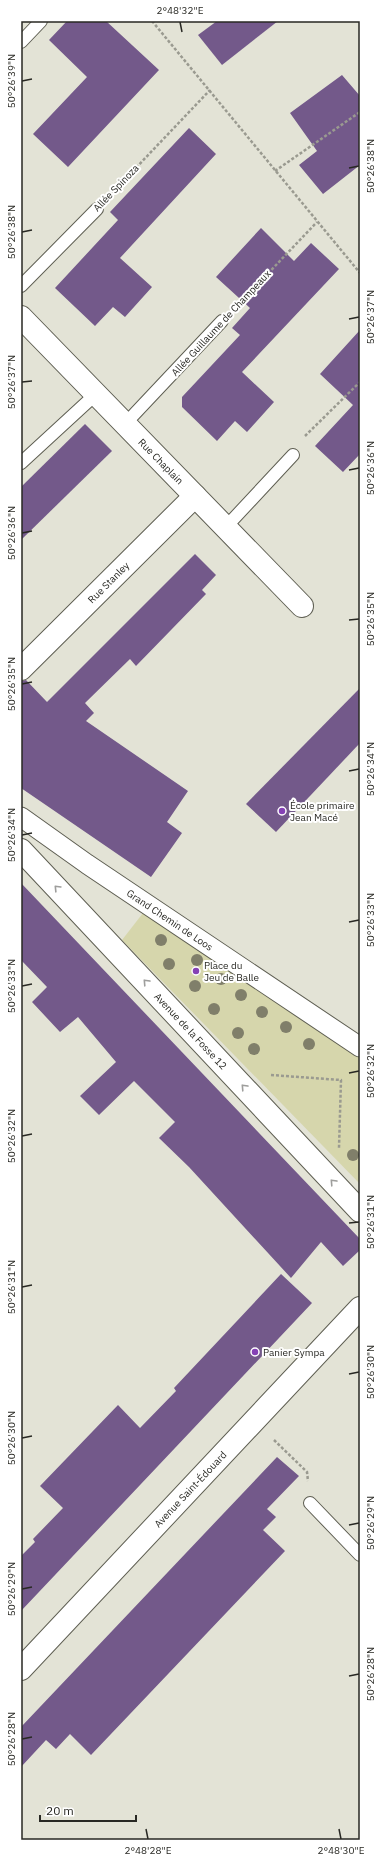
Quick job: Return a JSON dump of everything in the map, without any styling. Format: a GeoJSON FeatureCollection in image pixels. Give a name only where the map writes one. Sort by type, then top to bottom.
{"type":"FeatureCollection","features":[{"type":"Feature","properties":{"kind":"street","name":"Rue Chaplain"},"geometry":{"type":"LineString","coordinates":[[21,317],[302,606]]}},
{"type":"Feature","properties":{"kind":"street","name":"Rue Stanley"},"geometry":{"type":"LineString","coordinates":[[21,670],[195,496]]}},
{"type":"Feature","properties":{"kind":"street","name":"Grand Chemin de Loos"},"geometry":{"type":"LineString","coordinates":[[21,817],[87,864],[360,1047]]}},
{"type":"Feature","properties":{"kind":"street","name":"Avenue de la Fosse 12"},"geometry":{"type":"LineString","coordinates":[[21,850],[360,1211]]}},
{"type":"Feature","properties":{"kind":"street","name":"Avenue Saint-Édouard"},"geometry":{"type":"LineString","coordinates":[[21,1669],[360,1308]]}},
{"type":"Feature","properties":{"kind":"lane"},"geometry":{"type":"LineString","coordinates":[[21,42],[41,21]]}},
{"type":"Feature","properties":{"kind":"lane","name":"Allée Spinoza"},"geometry":{"type":"LineString","coordinates":[[21,286],[96,208]]}},
{"type":"Feature","properties":{"kind":"lane","name":"Allée Guillaume de Champeaux"},"geometry":{"type":"LineString","coordinates":[[125,424],[222,321]]}},
{"type":"Feature","properties":{"kind":"lane"},"geometry":{"type":"LineString","coordinates":[[21,463],[96,394]]}},
{"type":"Feature","properties":{"kind":"lane"},"geometry":{"type":"LineString","coordinates":[[225,528],[293,455]]}},
{"type":"Feature","properties":{"kind":"lane"},"geometry":{"type":"LineString","coordinates":[[310,1503],[360,1555]]}},
{"type":"Feature","properties":{"kind":"path"},"geometry":{"type":"LineString","coordinates":[[152,21],[360,274]]}},
{"type":"Feature","properties":{"kind":"path","name":"Allée Spinoza"},"geometry":{"type":"LineString","coordinates":[[96,208],[210,90]]}},
{"type":"Feature","properties":{"kind":"path"},"geometry":{"type":"LineString","coordinates":[[275,171],[360,112]]}},
{"type":"Feature","properties":{"kind":"path","name":"Allée Guillaume de Champeaux"},"geometry":{"type":"LineString","coordinates":[[222,321],[317,222]]}},
{"type":"Feature","properties":{"kind":"path"},"geometry":{"type":"LineString","coordinates":[[293,455],[298,443],[360,382]]}},
{"type":"Feature","properties":{"kind":"path"},"geometry":{"type":"LineString","coordinates":[[230,1072],[340,1080],[338,1187]]}},
{"type":"Feature","properties":{"kind":"path"},"geometry":{"type":"LineString","coordinates":[[255,1421],[307,1472],[310,1503]]}},
{"type":"Feature","properties":{"kind":"green space"},"geometry":{"type":"Polygon","coordinates":[[[143,913],[360,1056],[360,1184],[122,940],[143,913]]]}},
{"type":"Feature","properties":{"kind":"building"},"geometry":{"type":"Polygon","coordinates":[[[67,21],[106,21],[159,70],[68,167],[33,134],[87,77],[49,40],[67,21]]]}},
{"type":"Feature","properties":{"kind":"building"},"geometry":{"type":"Polygon","coordinates":[[[217,21],[278,21],[222,65],[198,35],[217,21]]]}},
{"type":"Feature","properties":{"kind":"building"},"geometry":{"type":"Polygon","coordinates":[[[342,75],[360,96],[360,165],[323,194],[299,165],[317,151],[290,113],[342,75]]]}},
{"type":"Feature","properties":{"kind":"building"},"geometry":{"type":"Polygon","coordinates":[[[189,128],[216,154],[120,258],[152,287],[125,317],[113,307],[95,326],[55,288],[118,220],[110,212],[189,128]]]}},
{"type":"Feature","properties":{"kind":"building"},"geometry":{"type":"Polygon","coordinates":[[[261,228],[294,261],[311,243],[339,269],[242,372],[274,402],[247,432],[235,421],[217,441],[182,407],[182,397],[240,335],[232,328],[250,308],[216,277],[261,228]]]}},
{"type":"Feature","properties":{"kind":"building"},"geometry":{"type":"Polygon","coordinates":[[[360,330],[360,454],[343,472],[315,446],[353,405],[320,374],[360,330]]]}},
{"type":"Feature","properties":{"kind":"building"},"geometry":{"type":"Polygon","coordinates":[[[85,424],[112,451],[21,540],[21,487],[85,424]]]}},
{"type":"Feature","properties":{"kind":"building"},"geometry":{"type":"Polygon","coordinates":[[[195,554],[216,575],[202,590],[206,594],[136,666],[130,659],[85,703],[94,713],[86,721],[188,791],[167,822],[182,833],[151,877],[21,788],[21,681],[26,680],[47,702],[195,554]]]}},
{"type":"Feature","properties":{"kind":"building"},"geometry":{"type":"Polygon","coordinates":[[[360,688],[360,743],[276,832],[246,804],[360,688]]]}},
{"type":"Feature","properties":{"kind":"building"},"geometry":{"type":"Polygon","coordinates":[[[21,883],[360,1239],[360,1250],[343,1266],[321,1242],[291,1278],[189,1167],[159,1138],[175,1122],[134,1081],[99,1115],[80,1096],[116,1062],[78,1017],[60,1032],[32,1002],[47,987],[21,960],[21,883]]]}},
{"type":"Feature","properties":{"kind":"building"},"geometry":{"type":"Polygon","coordinates":[[[281,1274],[312,1303],[21,1611],[21,1556],[35,1542],[33,1539],[63,1508],[40,1486],[118,1405],[140,1428],[176,1391],[174,1388],[281,1274]]]}},
{"type":"Feature","properties":{"kind":"building"},"geometry":{"type":"Polygon","coordinates":[[[277,1457],[299,1476],[267,1509],[276,1517],[263,1530],[285,1551],[91,1755],[70,1734],[56,1749],[46,1740],[21,1767],[21,1727],[277,1457]]]}},
{"type":"Feature","properties":{"kind":"place","name":"École primaire Jean Macé"},"geometry":{"type":"Point","coordinates":[282,811]}},
{"type":"Feature","properties":{"kind":"place","name":"Place du Jeu de Balle"},"geometry":{"type":"Point","coordinates":[196,971]}},
{"type":"Feature","properties":{"kind":"place","name":"Panier Sympa"},"geometry":{"type":"Point","coordinates":[255,1352]}}]}
